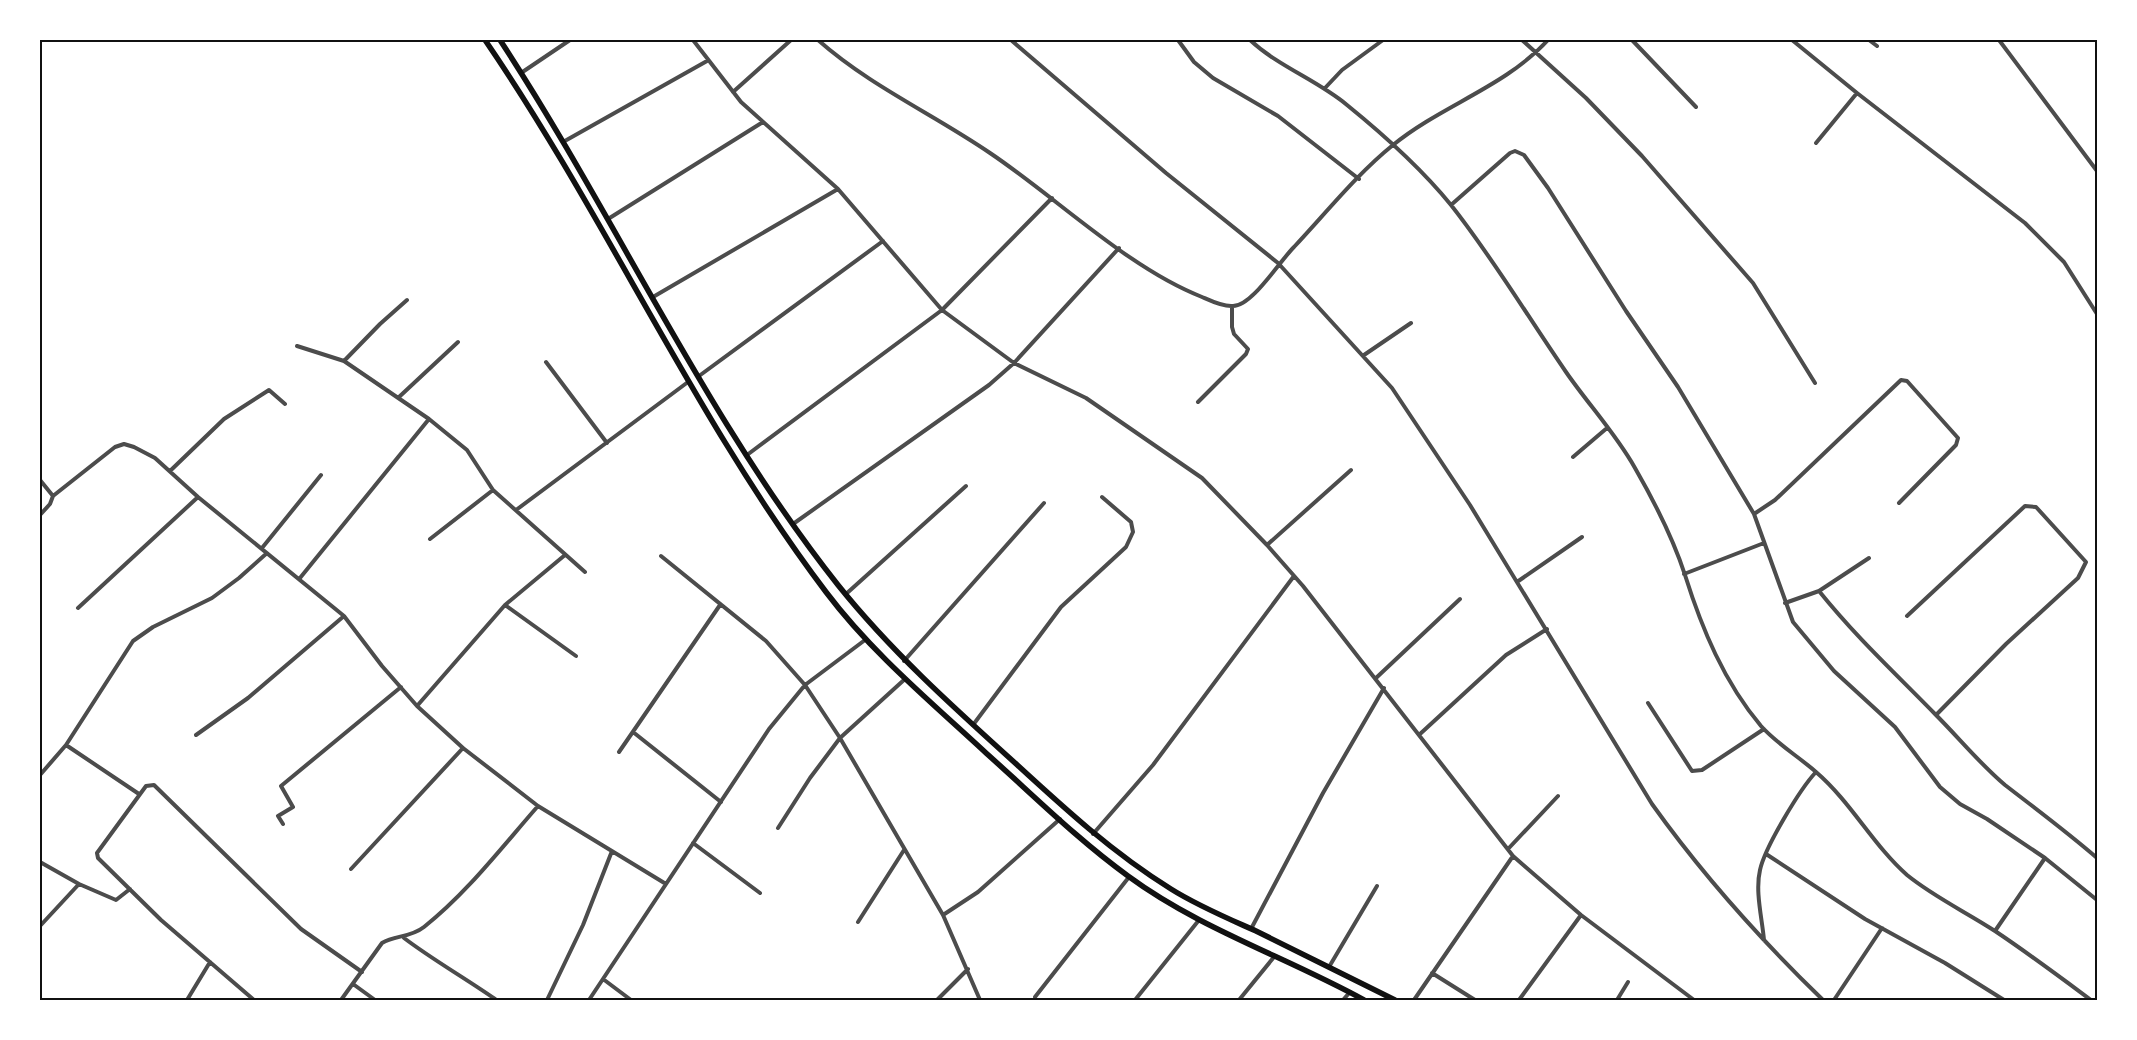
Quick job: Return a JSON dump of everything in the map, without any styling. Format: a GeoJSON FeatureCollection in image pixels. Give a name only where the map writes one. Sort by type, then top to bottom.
{"type":"FeatureCollection","features":[{"type":"Feature","properties":{"kind":"main road"},"geometry":{"type":"LineString","coordinates":[[485,40],[540,123],[688,382],[785,534],[826,592],[865,640],[905,679],[1060,820],[1129,876],[1199,920],[1364,1000]]}},
{"type":"Feature","properties":{"kind":"main road"},"geometry":{"type":"LineString","coordinates":[[500,40],[563,142],[747,455],[793,524],[846,594],[904,660],[1094,834],[1172,890],[1395,1000]]}},
{"type":"Feature","properties":{"kind":"street"},"geometry":{"type":"LineString","coordinates":[[521,73],[570,40]]}},
{"type":"Feature","properties":{"kind":"street"},"geometry":{"type":"LineString","coordinates":[[693,40],[733,92],[838,189],[942,310],[1014,363],[1086,398],[1202,478],[1267,545],[1294,576],[1420,734],[1513,856],[1581,915],[1694,1000]]}},
{"type":"Feature","properties":{"kind":"street"},"geometry":{"type":"LineString","coordinates":[[733,92],[791,40]]}},
{"type":"Feature","properties":{"kind":"street"},"geometry":{"type":"LineString","coordinates":[[818,40],[850,67],[991,153],[1119,248],[1170,282],[1215,302],[1232,307],[1253,298],[1278,263],[1392,145],[1438,113],[1504,79],[1535,54],[1548,40]]}},
{"type":"Feature","properties":{"kind":"street"},"geometry":{"type":"LineString","coordinates":[[1011,40],[1166,173],[1278,263],[1364,355],[1397,396],[1470,505],[1652,804],[1670,830],[1764,940],[1823,1000]]}},
{"type":"Feature","properties":{"kind":"street"},"geometry":{"type":"LineString","coordinates":[[1178,40],[1194,62],[1213,78],[1284,121],[1359,179]]}},
{"type":"Feature","properties":{"kind":"street"},"geometry":{"type":"LineString","coordinates":[[1325,88],[1342,70],[1383,40]]}},
{"type":"Feature","properties":{"kind":"street"},"geometry":{"type":"LineString","coordinates":[[1522,40],[1535,54],[1586,98],[1642,156],[1753,282],[1815,382]]}},
{"type":"Feature","properties":{"kind":"street"},"geometry":{"type":"LineString","coordinates":[[1632,40],[1696,107]]}},
{"type":"Feature","properties":{"kind":"street"},"geometry":{"type":"LineString","coordinates":[[1792,40],[1857,93],[2025,223],[2064,262],[2097,314]]}},
{"type":"Feature","properties":{"kind":"street"},"geometry":{"type":"LineString","coordinates":[[1869,40],[1876,46]]}},
{"type":"Feature","properties":{"kind":"street"},"geometry":{"type":"LineString","coordinates":[[1999,40],[2097,171]]}},
{"type":"Feature","properties":{"kind":"street"},"geometry":{"type":"LineString","coordinates":[[1251,41],[1290,70],[1325,88],[1392,145],[1451,205],[1633,464],[1661,519],[1684,574],[1704,631],[1718,660],[1743,703],[1764,729],[1792,755],[1816,772],[1843,800],[1891,859],[1908,876],[1942,900],[1995,931],[2091,1000]]}},
{"type":"Feature","properties":{"kind":"street"},"geometry":{"type":"LineString","coordinates":[[563,142],[707,60]]}},
{"type":"Feature","properties":{"kind":"street"},"geometry":{"type":"LineString","coordinates":[[1816,143],[1857,93]]}},
{"type":"Feature","properties":{"kind":"street"},"geometry":{"type":"LineString","coordinates":[[608,219],[764,122]]}},
{"type":"Feature","properties":{"kind":"street"},"geometry":{"type":"LineString","coordinates":[[1451,205],[1510,153],[1515,151],[1524,155],[1548,188],[1626,311],[1678,387],[1754,514],[1793,622],[1809,643],[1834,671],[1895,728],[1940,787],[1960,804],[1987,819],[2045,858],[2097,900]]}},
{"type":"Feature","properties":{"kind":"street"},"geometry":{"type":"LineString","coordinates":[[653,297],[838,189]]}},
{"type":"Feature","properties":{"kind":"street"},"geometry":{"type":"LineString","coordinates":[[747,455],[942,310],[1052,198]]}},
{"type":"Feature","properties":{"kind":"street"},"geometry":{"type":"LineString","coordinates":[[699,376],[883,242]]}},
{"type":"Feature","properties":{"kind":"street"},"geometry":{"type":"LineString","coordinates":[[793,524],[989,385],[1014,363],[1119,248]]}},
{"type":"Feature","properties":{"kind":"street"},"geometry":{"type":"LineString","coordinates":[[344,361],[380,324],[407,300]]}},
{"type":"Feature","properties":{"kind":"street"},"geometry":{"type":"LineString","coordinates":[[1198,402],[1246,354],[1248,349],[1234,334],[1232,307]]}},
{"type":"Feature","properties":{"kind":"street"},"geometry":{"type":"LineString","coordinates":[[1364,355],[1410,323]]}},
{"type":"Feature","properties":{"kind":"street"},"geometry":{"type":"LineString","coordinates":[[399,397],[458,342]]}},
{"type":"Feature","properties":{"kind":"street"},"geometry":{"type":"LineString","coordinates":[[297,346],[344,361],[429,418],[467,450],[493,490],[585,572]]}},
{"type":"Feature","properties":{"kind":"street"},"geometry":{"type":"LineString","coordinates":[[546,362],[607,443]]}},
{"type":"Feature","properties":{"kind":"street"},"geometry":{"type":"LineString","coordinates":[[1754,514],[1775,500],[1901,380],[1907,381],[1958,438],[1956,445],[1899,503]]}},
{"type":"Feature","properties":{"kind":"street"},"geometry":{"type":"LineString","coordinates":[[516,510],[688,382]]}},
{"type":"Feature","properties":{"kind":"street"},"geometry":{"type":"LineString","coordinates":[[170,471],[224,419],[269,390],[284,404]]}},
{"type":"Feature","properties":{"kind":"street"},"geometry":{"type":"LineString","coordinates":[[300,578],[429,418]]}},
{"type":"Feature","properties":{"kind":"street"},"geometry":{"type":"LineString","coordinates":[[1573,457],[1606,428]]}},
{"type":"Feature","properties":{"kind":"street"},"geometry":{"type":"LineString","coordinates":[[40,515],[50,504],[53,496],[116,447],[124,444],[155,458],[198,497],[300,578],[344,616],[417,706],[463,748],[538,806],[666,884]]}},
{"type":"Feature","properties":{"kind":"street"},"geometry":{"type":"LineString","coordinates":[[1267,545],[1351,470]]}},
{"type":"Feature","properties":{"kind":"street"},"geometry":{"type":"LineString","coordinates":[[262,548],[321,475]]}},
{"type":"Feature","properties":{"kind":"street"},"geometry":{"type":"LineString","coordinates":[[40,480],[53,496]]}},
{"type":"Feature","properties":{"kind":"street"},"geometry":{"type":"LineString","coordinates":[[846,594],[966,486]]}},
{"type":"Feature","properties":{"kind":"street"},"geometry":{"type":"LineString","coordinates":[[430,539],[493,490]]}},
{"type":"Feature","properties":{"kind":"street"},"geometry":{"type":"LineString","coordinates":[[78,608],[198,497]]}},
{"type":"Feature","properties":{"kind":"street"},"geometry":{"type":"LineString","coordinates":[[973,725],[1061,607],[1126,547],[1133,532],[1131,522],[1102,497]]}},
{"type":"Feature","properties":{"kind":"street"},"geometry":{"type":"LineString","coordinates":[[904,660],[1044,503]]}},
{"type":"Feature","properties":{"kind":"street"},"geometry":{"type":"LineString","coordinates":[[1907,616],[2025,506],[2036,507],[2086,562],[2078,578],[2006,644],[1936,715]]}},
{"type":"Feature","properties":{"kind":"street"},"geometry":{"type":"LineString","coordinates":[[1517,582],[1582,537]]}},
{"type":"Feature","properties":{"kind":"street"},"geometry":{"type":"LineString","coordinates":[[1684,574],[1764,543]]}},
{"type":"Feature","properties":{"kind":"street"},"geometry":{"type":"LineString","coordinates":[[40,775],[66,745],[133,641],[153,627],[212,598],[239,578],[267,553]]}},
{"type":"Feature","properties":{"kind":"street"},"geometry":{"type":"LineString","coordinates":[[417,706],[505,605],[565,555]]}},
{"type":"Feature","properties":{"kind":"street"},"geometry":{"type":"LineString","coordinates":[[661,556],[766,641],[805,685],[840,738],[942,915],[968,969],[980,1000]]}},
{"type":"Feature","properties":{"kind":"street"},"geometry":{"type":"LineString","coordinates":[[1786,603],[1819,591],[1869,558]]}},
{"type":"Feature","properties":{"kind":"street"},"geometry":{"type":"LineString","coordinates":[[1094,834],[1154,765],[1294,576]]}},
{"type":"Feature","properties":{"kind":"street"},"geometry":{"type":"LineString","coordinates":[[1819,591],[1844,624],[1870,651],[2005,784],[2058,824],[2097,858]]}},
{"type":"Feature","properties":{"kind":"street"},"geometry":{"type":"LineString","coordinates":[[1376,678],[1460,599]]}},
{"type":"Feature","properties":{"kind":"street"},"geometry":{"type":"LineString","coordinates":[[505,605],[576,656]]}},
{"type":"Feature","properties":{"kind":"street"},"geometry":{"type":"LineString","coordinates":[[619,752],[720,605]]}},
{"type":"Feature","properties":{"kind":"street"},"geometry":{"type":"LineString","coordinates":[[196,735],[248,698],[344,616]]}},
{"type":"Feature","properties":{"kind":"street"},"geometry":{"type":"LineString","coordinates":[[1420,734],[1506,655],[1547,629]]}},
{"type":"Feature","properties":{"kind":"street"},"geometry":{"type":"LineString","coordinates":[[589,1000],[768,729],[805,685],[865,640]]}},
{"type":"Feature","properties":{"kind":"street"},"geometry":{"type":"LineString","coordinates":[[778,828],[810,778],[840,738],[905,679]]}},
{"type":"Feature","properties":{"kind":"street"},"geometry":{"type":"LineString","coordinates":[[283,824],[278,816],[292,807],[281,786],[401,687]]}},
{"type":"Feature","properties":{"kind":"street"},"geometry":{"type":"LineString","coordinates":[[1251,929],[1323,793],[1384,688]]}},
{"type":"Feature","properties":{"kind":"street"},"geometry":{"type":"LineString","coordinates":[[1648,703],[1692,770],[1702,770],[1764,729]]}},
{"type":"Feature","properties":{"kind":"street"},"geometry":{"type":"LineString","coordinates":[[633,732],[720,802]]}},
{"type":"Feature","properties":{"kind":"street"},"geometry":{"type":"LineString","coordinates":[[66,745],[139,794]]}},
{"type":"Feature","properties":{"kind":"street"},"geometry":{"type":"LineString","coordinates":[[351,869],[463,748]]}},
{"type":"Feature","properties":{"kind":"street"},"geometry":{"type":"LineString","coordinates":[[1764,940],[1759,880],[1766,854],[1801,791],[1816,772]]}},
{"type":"Feature","properties":{"kind":"street"},"geometry":{"type":"LineString","coordinates":[[254,1000],[210,962],[98,858],[97,853],[146,786],[154,785],[301,929],[362,972]]}},
{"type":"Feature","properties":{"kind":"street"},"geometry":{"type":"LineString","coordinates":[[1508,849],[1558,796]]}},
{"type":"Feature","properties":{"kind":"street"},"geometry":{"type":"LineString","coordinates":[[341,1000],[382,943],[390,939],[404,938],[423,928],[466,887],[538,806]]}},
{"type":"Feature","properties":{"kind":"street"},"geometry":{"type":"LineString","coordinates":[[942,915],[978,892],[1060,820]]}},
{"type":"Feature","properties":{"kind":"street"},"geometry":{"type":"LineString","coordinates":[[693,843],[760,893]]}},
{"type":"Feature","properties":{"kind":"street"},"geometry":{"type":"LineString","coordinates":[[858,922],[904,850]]}},
{"type":"Feature","properties":{"kind":"street"},"geometry":{"type":"LineString","coordinates":[[547,1000],[583,924],[612,851]]}},
{"type":"Feature","properties":{"kind":"street"},"geometry":{"type":"LineString","coordinates":[[1766,854],[1882,928],[1945,963],[2004,1000]]}},
{"type":"Feature","properties":{"kind":"street"},"geometry":{"type":"LineString","coordinates":[[1414,1000],[1513,856]]}},
{"type":"Feature","properties":{"kind":"street"},"geometry":{"type":"LineString","coordinates":[[1995,931],[2045,858]]}},
{"type":"Feature","properties":{"kind":"street"},"geometry":{"type":"LineString","coordinates":[[40,862],[79,884],[116,900],[130,889]]}},
{"type":"Feature","properties":{"kind":"street"},"geometry":{"type":"LineString","coordinates":[[1034,997],[1129,876]]}},
{"type":"Feature","properties":{"kind":"street"},"geometry":{"type":"LineString","coordinates":[[40,926],[79,884]]}},
{"type":"Feature","properties":{"kind":"street"},"geometry":{"type":"LineString","coordinates":[[1329,967],[1377,886]]}},
{"type":"Feature","properties":{"kind":"street"},"geometry":{"type":"LineString","coordinates":[[1519,1000],[1581,915]]}},
{"type":"Feature","properties":{"kind":"street"},"geometry":{"type":"LineString","coordinates":[[1135,1000],[1199,920]]}},
{"type":"Feature","properties":{"kind":"street"},"geometry":{"type":"LineString","coordinates":[[1834,1000],[1882,928]]}},
{"type":"Feature","properties":{"kind":"street"},"geometry":{"type":"LineString","coordinates":[[404,938],[426,955],[450,968],[495,999]]}},
{"type":"Feature","properties":{"kind":"street"},"geometry":{"type":"LineString","coordinates":[[1238,1000],[1274,957]]}},
{"type":"Feature","properties":{"kind":"street"},"geometry":{"type":"LineString","coordinates":[[187,1000],[210,962]]}},
{"type":"Feature","properties":{"kind":"street"},"geometry":{"type":"LineString","coordinates":[[937,1000],[968,969]]}},
{"type":"Feature","properties":{"kind":"street"},"geometry":{"type":"LineString","coordinates":[[1432,973],[1474,1000]]}},
{"type":"Feature","properties":{"kind":"street"},"geometry":{"type":"LineString","coordinates":[[603,978],[630,1000]]}},
{"type":"Feature","properties":{"kind":"street"},"geometry":{"type":"LineString","coordinates":[[1617,1000],[1628,982]]}},
{"type":"Feature","properties":{"kind":"street"},"geometry":{"type":"LineString","coordinates":[[353,984],[375,1000]]}},
{"type":"Feature","properties":{"kind":"street"},"geometry":{"type":"LineString","coordinates":[[1343,1000],[1350,992]]}}]}
